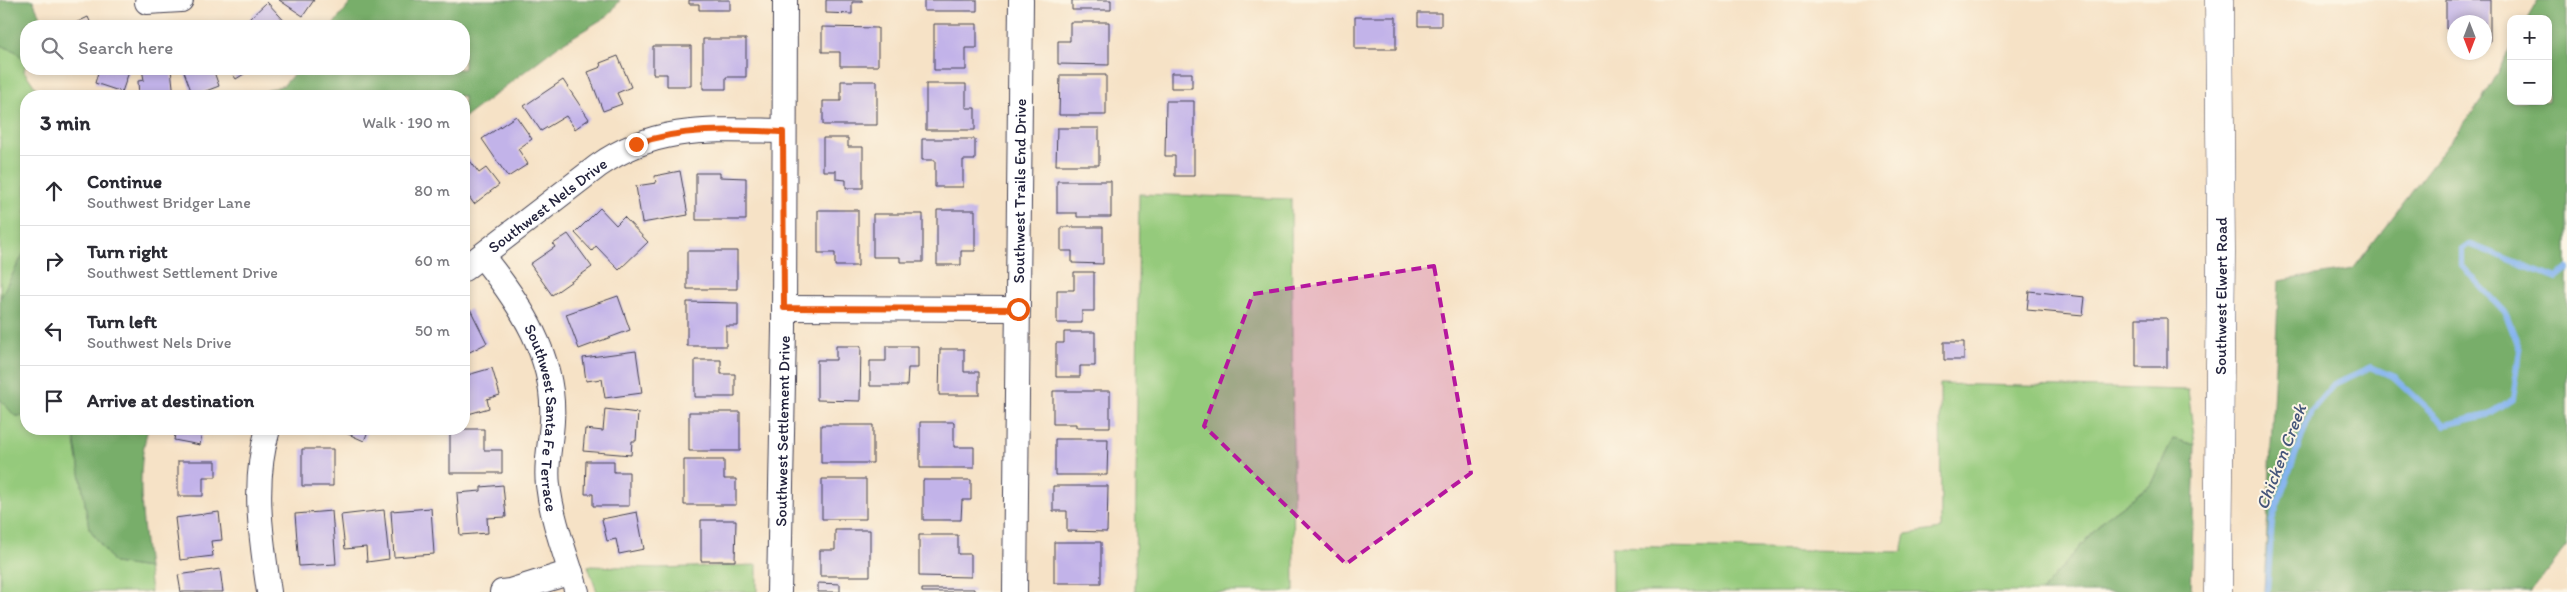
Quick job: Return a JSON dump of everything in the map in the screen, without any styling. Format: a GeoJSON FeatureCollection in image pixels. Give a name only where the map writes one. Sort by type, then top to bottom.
{"type":"FeatureCollection","features":[{"type":"Feature","properties":{"kind":"main road","name":"Southwest Elwert Road"},"geometry":{"type":"LineString","coordinates":[[2218,592],[2221,272],[2219,0]]}},
{"type":"Feature","properties":{"kind":"street"},"geometry":{"type":"LineString","coordinates":[[147,2],[181,0]]}},
{"type":"Feature","properties":{"kind":"street","name":"Southwest Settlement Drive"},"geometry":{"type":"LineString","coordinates":[[779,592],[784,308],[784,0]]}},
{"type":"Feature","properties":{"kind":"street","name":"Southwest Trails End Drive"},"geometry":{"type":"LineString","coordinates":[[1015,592],[1021,0]]}},
{"type":"Feature","properties":{"kind":"street","name":"Southwest Nels Drive"},"geometry":{"type":"LineString","coordinates":[[473,262],[604,162],[636,144],[660,136],[692,131],[783,132]]}},
{"type":"Feature","properties":{"kind":"street","name":"Southwest Santa Fe Terrace"},"geometry":{"type":"LineString","coordinates":[[473,262],[503,282],[533,330],[548,374],[552,420],[546,467],[548,486],[574,582]]}},
{"type":"Feature","properties":{"kind":"street"},"geometry":{"type":"LineString","coordinates":[[784,308],[1018,309]]}},
{"type":"Feature","properties":{"kind":"street"},"geometry":{"type":"LineString","coordinates":[[266,435],[259,464],[258,486],[269,592]]}},
{"type":"Feature","properties":{"kind":"street"},"geometry":{"type":"LineString","coordinates":[[502,592],[574,582]]}},
{"type":"Feature","properties":{"kind":"highlighted area"},"geometry":{"type":"Polygon","coordinates":[[[1434,266],[1471,473],[1346,564],[1204,426],[1253,294],[1434,266]]]}},
{"type":"Feature","properties":{"kind":"green space"},"geometry":{"type":"Polygon","coordinates":[[[0,0],[33,0],[41,20],[20,20],[20,56],[15,51],[0,45],[0,0]]]}},
{"type":"Feature","properties":{"kind":"green space"},"geometry":{"type":"Polygon","coordinates":[[[353,0],[620,0],[609,15],[558,46],[470,113],[470,90],[269,90],[284,85],[293,75],[470,75],[470,20],[337,20],[353,0]]]}},
{"type":"Feature","properties":{"kind":"green space"},"geometry":{"type":"Polygon","coordinates":[[[2538,0],[2567,0],[2567,545],[2531,592],[2264,592],[2279,281],[2353,269],[2481,101],[2507,55],[2507,105],[2552,105],[2552,15],[2529,15],[2538,0]]]}},
{"type":"Feature","properties":{"kind":"green space"},"geometry":{"type":"Polygon","coordinates":[[[0,45],[15,51],[20,56],[20,75],[27,75],[39,90],[20,90],[20,260],[0,298],[0,45]]]}},
{"type":"Feature","properties":{"kind":"green space"},"geometry":{"type":"Polygon","coordinates":[[[1139,194],[1291,199],[1294,592],[1135,592],[1139,194]]]}},
{"type":"Feature","properties":{"kind":"green space"},"geometry":{"type":"Polygon","coordinates":[[[20,260],[20,416],[15,416],[0,399],[0,298],[20,260]]]}},
{"type":"Feature","properties":{"kind":"green space"},"geometry":{"type":"Polygon","coordinates":[[[1940,384],[2188,390],[2195,445],[2173,439],[2152,484],[2104,519],[2041,592],[1612,592],[1612,546],[1902,552],[1906,534],[1941,529],[1940,384]]]}},
{"type":"Feature","properties":{"kind":"green space"},"geometry":{"type":"Polygon","coordinates":[[[0,399],[15,416],[20,416],[20,435],[74,435],[89,528],[114,563],[148,568],[151,592],[0,592],[0,399]]]}},
{"type":"Feature","properties":{"kind":"green space"},"geometry":{"type":"Polygon","coordinates":[[[74,435],[147,435],[142,463],[141,498],[148,568],[114,563],[89,528],[74,435]]]}},
{"type":"Feature","properties":{"kind":"green space"},"geometry":{"type":"Polygon","coordinates":[[[2173,439],[2195,445],[2191,592],[2041,592],[2104,519],[2152,484],[2173,439]]]}},
{"type":"Feature","properties":{"kind":"green space"},"geometry":{"type":"Polygon","coordinates":[[[757,565],[757,592],[597,592],[588,566],[659,568],[757,565]]]}},
{"type":"Feature","properties":{"kind":"building"},"geometry":{"type":"Polygon","coordinates":[[[279,0],[314,0],[303,16],[279,0]]]}},
{"type":"Feature","properties":{"kind":"building"},"geometry":{"type":"Polygon","coordinates":[[[689,0],[730,0],[730,10],[699,10],[699,4],[689,4],[689,0]]]}},
{"type":"Feature","properties":{"kind":"building"},"geometry":{"type":"Polygon","coordinates":[[[826,0],[862,0],[862,2],[852,2],[852,14],[826,13],[826,0]]]}},
{"type":"Feature","properties":{"kind":"building"},"geometry":{"type":"Polygon","coordinates":[[[924,0],[977,0],[977,11],[924,11],[924,0]]]}},
{"type":"Feature","properties":{"kind":"building"},"geometry":{"type":"Polygon","coordinates":[[[1072,0],[1111,0],[1111,10],[1072,10],[1072,0]]]}},
{"type":"Feature","properties":{"kind":"building"},"geometry":{"type":"Polygon","coordinates":[[[2446,0],[2490,0],[2490,15],[2447,15],[2446,29],[2446,0]]]}},
{"type":"Feature","properties":{"kind":"building"},"geometry":{"type":"Polygon","coordinates":[[[267,2],[284,20],[248,20],[267,2]]]}},
{"type":"Feature","properties":{"kind":"building"},"geometry":{"type":"Polygon","coordinates":[[[1418,13],[1441,13],[1441,26],[1418,26],[1418,13]]]}},
{"type":"Feature","properties":{"kind":"building"},"geometry":{"type":"Polygon","coordinates":[[[1355,17],[1396,17],[1396,49],[1355,49],[1355,17]]]}},
{"type":"Feature","properties":{"kind":"building"},"geometry":{"type":"Polygon","coordinates":[[[1070,22],[1109,22],[1109,65],[1058,64],[1058,41],[1070,41],[1070,22]]]}},
{"type":"Feature","properties":{"kind":"building"},"geometry":{"type":"Polygon","coordinates":[[[934,24],[977,24],[977,48],[966,48],[966,70],[934,70],[934,24]]]}},
{"type":"Feature","properties":{"kind":"building"},"geometry":{"type":"Polygon","coordinates":[[[822,27],[878,28],[878,66],[840,66],[840,52],[822,52],[822,27]]]}},
{"type":"Feature","properties":{"kind":"building"},"geometry":{"type":"Polygon","coordinates":[[[703,39],[746,39],[746,77],[726,77],[726,89],[703,89],[703,39]]]}},
{"type":"Feature","properties":{"kind":"building"},"geometry":{"type":"Polygon","coordinates":[[[653,46],[691,46],[691,86],[667,86],[667,74],[653,74],[653,46]]]}},
{"type":"Feature","properties":{"kind":"building"},"geometry":{"type":"Polygon","coordinates":[[[618,56],[631,87],[617,93],[622,104],[603,111],[588,72],[601,67],[600,63],[618,56]]]}},
{"type":"Feature","properties":{"kind":"building"},"geometry":{"type":"Polygon","coordinates":[[[1171,73],[1192,73],[1192,88],[1171,88],[1171,73]]]}},
{"type":"Feature","properties":{"kind":"building"},"geometry":{"type":"Polygon","coordinates":[[[97,75],[128,75],[123,90],[116,90],[95,83],[97,75]]]}},
{"type":"Feature","properties":{"kind":"building"},"geometry":{"type":"Polygon","coordinates":[[[143,75],[172,75],[173,90],[139,90],[138,81],[144,80],[143,75]]]}},
{"type":"Feature","properties":{"kind":"building"},"geometry":{"type":"Polygon","coordinates":[[[185,75],[215,75],[219,86],[209,90],[191,90],[185,75]]]}},
{"type":"Feature","properties":{"kind":"building"},"geometry":{"type":"Polygon","coordinates":[[[233,75],[242,75],[236,79],[233,75]]]}},
{"type":"Feature","properties":{"kind":"building"},"geometry":{"type":"Polygon","coordinates":[[[1060,75],[1106,75],[1106,115],[1059,115],[1060,75]]]}},
{"type":"Feature","properties":{"kind":"building"},"geometry":{"type":"Polygon","coordinates":[[[563,80],[589,119],[575,129],[566,116],[541,131],[524,106],[563,80]]]}},
{"type":"Feature","properties":{"kind":"building"},"geometry":{"type":"Polygon","coordinates":[[[841,81],[877,81],[877,125],[823,125],[823,101],[841,101],[841,81]]]}},
{"type":"Feature","properties":{"kind":"building"},"geometry":{"type":"Polygon","coordinates":[[[926,84],[966,84],[966,108],[975,108],[975,130],[926,130],[926,84]]]}},
{"type":"Feature","properties":{"kind":"building"},"geometry":{"type":"Polygon","coordinates":[[[1166,101],[1194,101],[1194,176],[1175,176],[1175,156],[1165,156],[1166,101]]]}},
{"type":"Feature","properties":{"kind":"building"},"geometry":{"type":"Polygon","coordinates":[[[516,116],[532,139],[518,149],[528,164],[508,177],[482,139],[516,116]]]}},
{"type":"Feature","properties":{"kind":"building"},"geometry":{"type":"Polygon","coordinates":[[[1057,128],[1099,128],[1099,165],[1056,165],[1057,128]]]}},
{"type":"Feature","properties":{"kind":"building"},"geometry":{"type":"Polygon","coordinates":[[[823,138],[848,138],[848,147],[863,147],[863,188],[846,188],[846,180],[836,179],[836,171],[823,171],[823,138]]]}},
{"type":"Feature","properties":{"kind":"building"},"geometry":{"type":"Polygon","coordinates":[[[922,139],[975,139],[975,160],[963,160],[963,187],[935,187],[935,160],[922,160],[922,139]]]}},
{"type":"Feature","properties":{"kind":"building"},"geometry":{"type":"Polygon","coordinates":[[[470,161],[479,173],[486,168],[499,185],[474,204],[470,198],[470,161]]]}},
{"type":"Feature","properties":{"kind":"building"},"geometry":{"type":"Polygon","coordinates":[[[680,171],[688,215],[642,223],[636,186],[656,183],[655,176],[680,171]]]}},
{"type":"Feature","properties":{"kind":"building"},"geometry":{"type":"Polygon","coordinates":[[[696,173],[720,173],[720,177],[746,178],[746,220],[696,220],[696,173]]]}},
{"type":"Feature","properties":{"kind":"building"},"geometry":{"type":"Polygon","coordinates":[[[1057,181],[1111,181],[1111,217],[1077,217],[1077,213],[1057,213],[1057,181]]]}},
{"type":"Feature","properties":{"kind":"building"},"geometry":{"type":"Polygon","coordinates":[[[600,208],[616,225],[624,217],[648,242],[619,270],[596,246],[592,251],[575,233],[600,208]]]}},
{"type":"Feature","properties":{"kind":"building"},"geometry":{"type":"Polygon","coordinates":[[[818,210],[858,210],[858,266],[835,266],[835,253],[818,253],[818,210]]]}},
{"type":"Feature","properties":{"kind":"building"},"geometry":{"type":"Polygon","coordinates":[[[937,210],[975,210],[975,251],[961,251],[961,265],[937,265],[937,210]]]}},
{"type":"Feature","properties":{"kind":"building"},"geometry":{"type":"Polygon","coordinates":[[[873,214],[923,214],[923,262],[900,262],[900,257],[873,257],[873,214]]]}},
{"type":"Feature","properties":{"kind":"building"},"geometry":{"type":"Polygon","coordinates":[[[1061,227],[1103,227],[1103,264],[1072,263],[1072,251],[1061,251],[1061,227]]]}},
{"type":"Feature","properties":{"kind":"building"},"geometry":{"type":"Polygon","coordinates":[[[568,234],[592,267],[552,295],[530,264],[555,247],[553,244],[568,234]]]}},
{"type":"Feature","properties":{"kind":"building"},"geometry":{"type":"Polygon","coordinates":[[[687,251],[737,251],[737,289],[687,289],[687,251]]]}},
{"type":"Feature","properties":{"kind":"building"},"geometry":{"type":"Polygon","coordinates":[[[1074,272],[1094,272],[1094,311],[1082,311],[1082,323],[1057,323],[1057,290],[1074,290],[1074,272]]]}},
{"type":"Feature","properties":{"kind":"building"},"geometry":{"type":"Polygon","coordinates":[[[2029,291],[2085,297],[2083,315],[2027,310],[2029,291]]]}},
{"type":"Feature","properties":{"kind":"building"},"geometry":{"type":"Polygon","coordinates":[[[618,296],[630,330],[579,349],[566,314],[618,296]]]}},
{"type":"Feature","properties":{"kind":"building"},"geometry":{"type":"Polygon","coordinates":[[[687,302],[738,303],[738,326],[726,326],[726,346],[687,346],[687,302]]]}},
{"type":"Feature","properties":{"kind":"building"},"geometry":{"type":"Polygon","coordinates":[[[470,309],[487,343],[470,352],[470,309]]]}},
{"type":"Feature","properties":{"kind":"building"},"geometry":{"type":"Polygon","coordinates":[[[2136,318],[2167,318],[2167,367],[2136,367],[2136,318]]]}},
{"type":"Feature","properties":{"kind":"building"},"geometry":{"type":"Polygon","coordinates":[[[1064,332],[1095,332],[1095,366],[1080,366],[1080,377],[1056,377],[1056,343],[1064,343],[1064,332]]]}},
{"type":"Feature","properties":{"kind":"building"},"geometry":{"type":"Polygon","coordinates":[[[1944,342],[1964,342],[1964,360],[1944,360],[1944,342]]]}},
{"type":"Feature","properties":{"kind":"building"},"geometry":{"type":"Polygon","coordinates":[[[836,346],[861,346],[860,401],[817,400],[817,360],[836,360],[836,346]]]}},
{"type":"Feature","properties":{"kind":"building"},"geometry":{"type":"Polygon","coordinates":[[[886,346],[918,346],[918,368],[908,368],[907,386],[870,386],[870,361],[886,361],[886,346]]]}},
{"type":"Feature","properties":{"kind":"building"},"geometry":{"type":"Polygon","coordinates":[[[940,349],[964,349],[964,372],[979,372],[979,395],[939,395],[940,349]]]}},
{"type":"Feature","properties":{"kind":"building"},"geometry":{"type":"Polygon","coordinates":[[[636,351],[642,393],[605,398],[602,379],[586,381],[583,358],[636,351]]]}},
{"type":"Feature","properties":{"kind":"building"},"geometry":{"type":"Polygon","coordinates":[[[695,360],[721,360],[721,374],[735,374],[735,397],[695,397],[695,360]]]}},
{"type":"Feature","properties":{"kind":"building"},"geometry":{"type":"Polygon","coordinates":[[[492,368],[500,395],[487,399],[489,408],[470,414],[470,374],[492,368]]]}},
{"type":"Feature","properties":{"kind":"building"},"geometry":{"type":"Polygon","coordinates":[[[1053,391],[1110,391],[1110,427],[1076,427],[1076,424],[1053,424],[1053,391]]]}},
{"type":"Feature","properties":{"kind":"building"},"geometry":{"type":"Polygon","coordinates":[[[605,409],[638,413],[636,441],[632,441],[631,455],[583,451],[585,429],[603,431],[605,409]]]}},
{"type":"Feature","properties":{"kind":"building"},"geometry":{"type":"Polygon","coordinates":[[[689,412],[740,412],[740,451],[689,451],[689,412]]]}},
{"type":"Feature","properties":{"kind":"building"},"geometry":{"type":"Polygon","coordinates":[[[920,422],[954,422],[954,447],[974,447],[974,468],[920,468],[920,422]]]}},
{"type":"Feature","properties":{"kind":"building"},"geometry":{"type":"Polygon","coordinates":[[[821,425],[873,425],[873,463],[821,463],[821,425]]]}},
{"type":"Feature","properties":{"kind":"building"},"geometry":{"type":"Polygon","coordinates":[[[470,429],[484,429],[484,450],[502,450],[502,473],[450,473],[450,435],[470,435],[470,429]]]}},
{"type":"Feature","properties":{"kind":"building"},"geometry":{"type":"Polygon","coordinates":[[[175,435],[202,435],[200,445],[174,440],[175,435]]]}},
{"type":"Feature","properties":{"kind":"building"},"geometry":{"type":"Polygon","coordinates":[[[350,435],[366,435],[364,441],[350,435]]]}},
{"type":"Feature","properties":{"kind":"building"},"geometry":{"type":"Polygon","coordinates":[[[1055,439],[1108,439],[1107,475],[1055,475],[1055,439]]]}},
{"type":"Feature","properties":{"kind":"building"},"geometry":{"type":"Polygon","coordinates":[[[302,449],[333,449],[333,486],[302,486],[302,449]]]}},
{"type":"Feature","properties":{"kind":"building"},"geometry":{"type":"Polygon","coordinates":[[[684,460],[724,460],[724,479],[736,479],[736,505],[684,505],[684,460]]]}},
{"type":"Feature","properties":{"kind":"building"},"geometry":{"type":"Polygon","coordinates":[[[178,461],[216,461],[216,477],[203,477],[203,496],[178,496],[178,461]]]}},
{"type":"Feature","properties":{"kind":"building"},"geometry":{"type":"Polygon","coordinates":[[[586,461],[614,461],[614,472],[629,472],[629,506],[593,506],[593,494],[585,494],[586,461]]]}},
{"type":"Feature","properties":{"kind":"building"},"geometry":{"type":"Polygon","coordinates":[[[822,479],[866,479],[866,519],[822,519],[822,479]]]}},
{"type":"Feature","properties":{"kind":"building"},"geometry":{"type":"Polygon","coordinates":[[[923,480],[971,480],[971,500],[962,500],[961,520],[923,520],[923,480]]]}},
{"type":"Feature","properties":{"kind":"building"},"geometry":{"type":"Polygon","coordinates":[[[503,485],[506,517],[487,518],[488,533],[460,535],[457,493],[481,491],[481,487],[503,485]]]}},
{"type":"Feature","properties":{"kind":"building"},"geometry":{"type":"Polygon","coordinates":[[[1053,486],[1108,486],[1107,532],[1067,531],[1067,511],[1053,511],[1053,486]]]}},
{"type":"Feature","properties":{"kind":"building"},"geometry":{"type":"Polygon","coordinates":[[[431,508],[434,554],[394,557],[391,511],[431,508]]]}},
{"type":"Feature","properties":{"kind":"building"},"geometry":{"type":"Polygon","coordinates":[[[384,510],[389,559],[367,562],[366,547],[345,549],[341,515],[384,510]]]}},
{"type":"Feature","properties":{"kind":"building"},"geometry":{"type":"Polygon","coordinates":[[[332,511],[336,564],[299,566],[295,514],[332,511]]]}},
{"type":"Feature","properties":{"kind":"building"},"geometry":{"type":"Polygon","coordinates":[[[219,512],[222,540],[211,541],[213,556],[180,560],[175,518],[219,512]]]}},
{"type":"Feature","properties":{"kind":"building"},"geometry":{"type":"Polygon","coordinates":[[[637,512],[644,549],[619,554],[616,539],[607,541],[602,519],[637,512]]]}},
{"type":"Feature","properties":{"kind":"building"},"geometry":{"type":"Polygon","coordinates":[[[701,520],[736,520],[735,561],[701,561],[701,520]]]}},
{"type":"Feature","properties":{"kind":"building"},"geometry":{"type":"Polygon","coordinates":[[[835,530],[870,530],[870,576],[820,576],[820,550],[835,550],[835,530]]]}},
{"type":"Feature","properties":{"kind":"building"},"geometry":{"type":"Polygon","coordinates":[[[919,535],[958,535],[958,554],[971,554],[971,577],[919,576],[919,535]]]}},
{"type":"Feature","properties":{"kind":"building"},"geometry":{"type":"Polygon","coordinates":[[[1054,542],[1101,542],[1101,583],[1054,583],[1054,542]]]}},
{"type":"Feature","properties":{"kind":"building"},"geometry":{"type":"Polygon","coordinates":[[[220,569],[223,592],[181,592],[178,575],[220,569]]]}},
{"type":"Feature","properties":{"kind":"building"},"geometry":{"type":"Polygon","coordinates":[[[818,583],[840,584],[840,592],[818,592],[818,583]]]}},
{"type":"Feature","properties":{"kind":"building"},"geometry":{"type":"Polygon","coordinates":[[[922,589],[974,589],[974,592],[922,592],[922,589]]]}},
{"type":"Feature","properties":{"kind":"waterway","name":"Chicken Creek"},"geometry":{"type":"LineString","coordinates":[[2267,592],[2272,520],[2311,411],[2334,384],[2371,367],[2394,377],[2445,425],[2487,415],[2513,399],[2520,350],[2505,312],[2462,266],[2462,249],[2469,244],[2556,278],[2567,269]]}},
{"type":"Feature","properties":{"kind":"route"},"geometry":{"type":"LineString","coordinates":[[636,144],[660,136],[692,131],[783,132],[784,308],[1018,309]]}}]}
